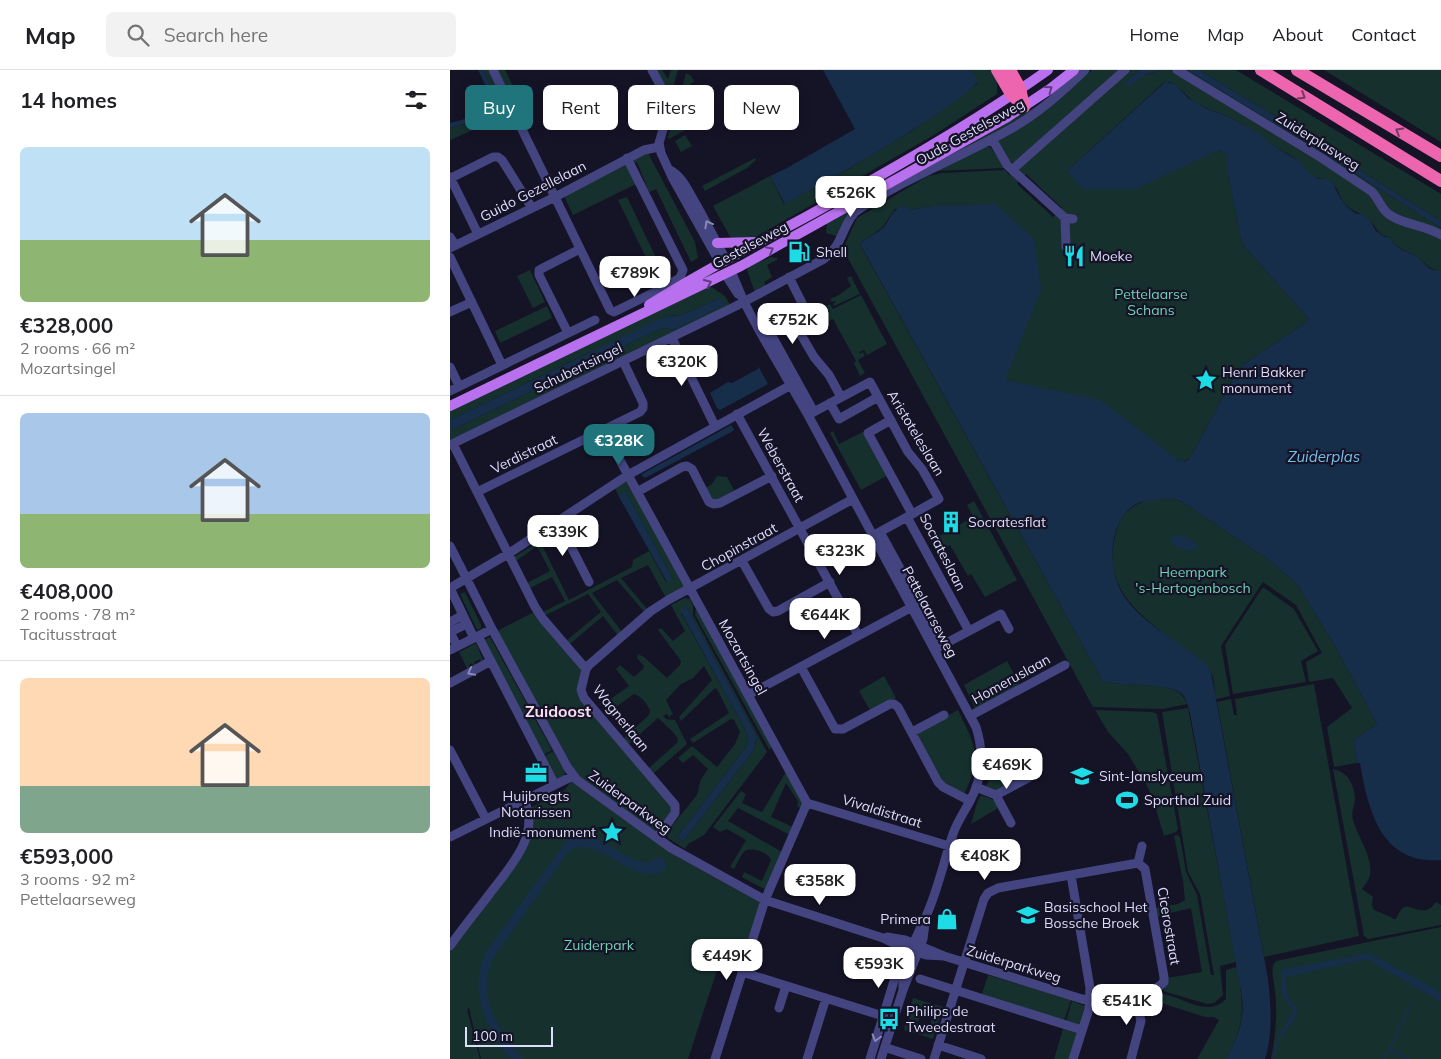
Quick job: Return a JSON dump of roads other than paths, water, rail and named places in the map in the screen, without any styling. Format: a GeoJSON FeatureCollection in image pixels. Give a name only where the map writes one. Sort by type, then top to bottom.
{"type":"FeatureCollection","features":[{"type":"Feature","properties":{"kind":"highway"},"geometry":{"type":"LineString","coordinates":[[998,70],[1016,91]]}},
{"type":"Feature","properties":{"kind":"highway"},"geometry":{"type":"LineString","coordinates":[[1010,70],[1016,91],[1024,107]]}},
{"type":"Feature","properties":{"kind":"highway"},"geometry":{"type":"LineString","coordinates":[[1261,70],[1441,181]]}},
{"type":"Feature","properties":{"kind":"highway"},"geometry":{"type":"LineString","coordinates":[[1297,70],[1441,156]]}},
{"type":"Feature","properties":{"kind":"highway"},"geometry":{"type":"LineString","coordinates":[[1308,70],[1349,100]]}},
{"type":"Feature","properties":{"kind":"main road","name":"Gestelseweg"},"geometry":{"type":"LineString","coordinates":[[614,326],[723,262],[880,175],[1048,70]]}},
{"type":"Feature","properties":{"kind":"main road","name":"Gestelseweg"},"geometry":{"type":"LineString","coordinates":[[450,406],[728,273],[1002,120],[1050,89],[1074,70]]}},
{"type":"Feature","properties":{"kind":"main road"},"geometry":{"type":"LineString","coordinates":[[717,243],[761,242]]}},
{"type":"Feature","properties":{"kind":"main road"},"geometry":{"type":"LineString","coordinates":[[723,262],[728,273]]}},
{"type":"Feature","properties":{"kind":"street"},"geometry":{"type":"LineString","coordinates":[[493,70],[612,311],[617,311],[663,288],[680,278],[683,270],[627,158]]}},
{"type":"Feature","properties":{"kind":"street"},"geometry":{"type":"LineString","coordinates":[[646,70],[654,85]]}},
{"type":"Feature","properties":{"kind":"street"},"geometry":{"type":"LineString","coordinates":[[652,70],[660,85]]}},
{"type":"Feature","properties":{"kind":"street","name":"Oude Gestelseweg"},"geometry":{"type":"LineString","coordinates":[[861,208],[926,172],[992,140],[1055,98],[1085,70]]}},
{"type":"Feature","properties":{"kind":"street"},"geometry":{"type":"LineString","coordinates":[[1012,169],[1125,70]]}},
{"type":"Feature","properties":{"kind":"street","name":"Zuiderplasweg"},"geometry":{"type":"LineString","coordinates":[[1177,70],[1320,157],[1371,191],[1377,196],[1389,215],[1426,227],[1441,235]]}},
{"type":"Feature","properties":{"kind":"street"},"geometry":{"type":"LineString","coordinates":[[662,130],[659,143],[672,177],[723,262]]}},
{"type":"Feature","properties":{"kind":"street"},"geometry":{"type":"LineString","coordinates":[[992,140],[1007,165],[1069,219],[1066,247]]}},
{"type":"Feature","properties":{"kind":"street","name":"Guido Gezellelaan"},"geometry":{"type":"LineString","coordinates":[[453,247],[555,197],[627,158],[648,148],[660,147]]}},
{"type":"Feature","properties":{"kind":"street"},"geometry":{"type":"LineString","coordinates":[[478,234],[450,178],[493,157],[498,157],[502,160],[532,208]]}},
{"type":"Feature","properties":{"kind":"street"},"geometry":{"type":"LineString","coordinates":[[670,170],[678,174],[688,190],[717,243],[723,262]]}},
{"type":"Feature","properties":{"kind":"street","name":"Schubertsingel"},"geometry":{"type":"LineString","coordinates":[[452,444],[672,338],[789,278],[833,252],[851,217],[861,208]]}},
{"type":"Feature","properties":{"kind":"street"},"geometry":{"type":"LineString","coordinates":[[450,237],[453,247]]}},
{"type":"Feature","properties":{"kind":"street"},"geometry":{"type":"LineString","coordinates":[[568,333],[539,275],[539,270],[580,249]]}},
{"type":"Feature","properties":{"kind":"street"},"geometry":{"type":"LineString","coordinates":[[450,257],[502,365]]}},
{"type":"Feature","properties":{"kind":"street","name":"Pettelaarseweg"},"geometry":{"type":"LineString","coordinates":[[728,273],[791,385],[811,413]]}},
{"type":"Feature","properties":{"kind":"street"},"geometry":{"type":"LineString","coordinates":[[789,278],[808,315],[807,322],[799,328],[800,333],[814,357],[829,375],[841,397],[811,413]]}},
{"type":"Feature","properties":{"kind":"street"},"geometry":{"type":"LineString","coordinates":[[450,312],[472,302]]}},
{"type":"Feature","properties":{"kind":"street"},"geometry":{"type":"LineString","coordinates":[[450,391],[595,320]]}},
{"type":"Feature","properties":{"kind":"street","name":"Pettelaarseweg"},"geometry":{"type":"LineString","coordinates":[[763,337],[772,336],[853,500],[877,534],[939,647],[976,727],[982,752],[982,766],[976,787],[958,834],[949,846],[882,1059]]}},
{"type":"Feature","properties":{"kind":"street"},"geometry":{"type":"LineString","coordinates":[[672,338],[715,426]]}},
{"type":"Feature","properties":{"kind":"street","name":"Verdistraat"},"geometry":{"type":"LineString","coordinates":[[477,492],[640,412],[643,408],[643,403],[623,362]]}},
{"type":"Feature","properties":{"kind":"street"},"geometry":{"type":"LineString","coordinates":[[450,367],[459,386]]}},
{"type":"Feature","properties":{"kind":"street","name":"Aristoteleslaan"},"geometry":{"type":"LineString","coordinates":[[841,397],[870,382],[908,452],[922,469],[939,499]]}},
{"type":"Feature","properties":{"kind":"street"},"geometry":{"type":"LineString","coordinates":[[555,785],[491,661],[465,619],[454,608],[450,588],[467,580],[508,554],[628,474],[791,385]]}},
{"type":"Feature","properties":{"kind":"street"},"geometry":{"type":"LineString","coordinates":[[830,404],[839,419],[878,397]]}},
{"type":"Feature","properties":{"kind":"street","name":"Weberstraat"},"geometry":{"type":"LineString","coordinates":[[738,414],[858,635]]}},
{"type":"Feature","properties":{"kind":"street"},"geometry":{"type":"LineString","coordinates":[[877,534],[909,515],[868,433],[891,420]]}},
{"type":"Feature","properties":{"kind":"street","name":"Mozartsingel"},"geometry":{"type":"LineString","coordinates":[[604,431],[807,803]]}},
{"type":"Feature","properties":{"kind":"street"},"geometry":{"type":"LineString","coordinates":[[452,444],[539,613],[586,669]]}},
{"type":"Feature","properties":{"kind":"street"},"geometry":{"type":"LineString","coordinates":[[638,492],[682,467],[688,466],[709,502],[714,504],[720,503],[772,476]]}},
{"type":"Feature","properties":{"kind":"street","name":"Socrateslaan"},"geometry":{"type":"LineString","coordinates":[[939,499],[909,515],[969,631]]}},
{"type":"Feature","properties":{"kind":"street","name":"Chopinstraat"},"geometry":{"type":"LineString","coordinates":[[690,589],[853,500]]}},
{"type":"Feature","properties":{"kind":"street"},"geometry":{"type":"LineString","coordinates":[[558,521],[589,582]]}},
{"type":"Feature","properties":{"kind":"street","name":"Pettelaarseweg"},"geometry":{"type":"LineString","coordinates":[[877,534],[912,607],[939,647]]}},
{"type":"Feature","properties":{"kind":"street","name":"Zuiderparkweg"},"geometry":{"type":"LineString","coordinates":[[450,546],[492,629],[573,776],[676,851],[765,900],[883,938],[897,939],[936,957],[944,956],[1096,1002],[1135,993]]}},
{"type":"Feature","properties":{"kind":"street"},"geometry":{"type":"LineString","coordinates":[[742,561],[769,609],[773,612],[830,582]]}},
{"type":"Feature","properties":{"kind":"street","name":"Wagnerlaan"},"geometry":{"type":"LineString","coordinates":[[657,838],[675,813],[675,805],[584,698],[581,690],[586,669],[651,611],[690,589]]}},
{"type":"Feature","properties":{"kind":"street"},"geometry":{"type":"LineString","coordinates":[[748,695],[912,607]]}},
{"type":"Feature","properties":{"kind":"street"},"geometry":{"type":"LineString","coordinates":[[939,647],[1001,614],[1009,629]]}},
{"type":"Feature","properties":{"kind":"street"},"geometry":{"type":"LineString","coordinates":[[465,619],[450,632],[454,648],[492,629]]}},
{"type":"Feature","properties":{"kind":"street"},"geometry":{"type":"LineString","coordinates":[[450,622],[465,619]]}},
{"type":"Feature","properties":{"kind":"street"},"geometry":{"type":"LineString","coordinates":[[450,682],[491,661]]}},
{"type":"Feature","properties":{"kind":"street","name":"Homeruslaan"},"geometry":{"type":"LineString","coordinates":[[970,716],[1065,665]]}},
{"type":"Feature","properties":{"kind":"street"},"geometry":{"type":"LineString","coordinates":[[801,667],[835,730],[843,729],[890,704],[898,707],[938,782],[943,787],[970,801]]}},
{"type":"Feature","properties":{"kind":"street"},"geometry":{"type":"LineString","coordinates":[[912,732],[944,715]]}},
{"type":"Feature","properties":{"kind":"street"},"geometry":{"type":"LineString","coordinates":[[450,750],[454,768],[486,819]]}},
{"type":"Feature","properties":{"kind":"street"},"geometry":{"type":"LineString","coordinates":[[450,837],[573,776]]}},
{"type":"Feature","properties":{"kind":"street"},"geometry":{"type":"LineString","coordinates":[[996,795],[1028,778]]}},
{"type":"Feature","properties":{"kind":"street"},"geometry":{"type":"LineString","coordinates":[[976,787],[996,795],[1011,823]]}},
{"type":"Feature","properties":{"kind":"street"},"geometry":{"type":"LineString","coordinates":[[450,946],[519,854],[527,834],[527,808],[524,800]]}},
{"type":"Feature","properties":{"kind":"street"},"geometry":{"type":"LineString","coordinates":[[715,1059],[765,900],[807,803]]}},
{"type":"Feature","properties":{"kind":"street","name":"Vivaldistraat"},"geometry":{"type":"LineString","coordinates":[[807,803],[949,846]]}},
{"type":"Feature","properties":{"kind":"street"},"geometry":{"type":"LineString","coordinates":[[934,1059],[984,899],[988,894],[998,888],[1138,863],[1142,846]]}},
{"type":"Feature","properties":{"kind":"street","name":"Cicerostraat"},"geometry":{"type":"LineString","coordinates":[[1135,993],[1161,986],[1164,976],[1145,869],[1138,863]]}},
{"type":"Feature","properties":{"kind":"street"},"geometry":{"type":"LineString","coordinates":[[1070,875],[1090,988],[1090,1000],[1073,1059]]}},
{"type":"Feature","properties":{"kind":"street","name":"Pettelaarseweg"},"geometry":{"type":"LineString","coordinates":[[887,1059],[903,994],[907,964],[916,948]]}},
{"type":"Feature","properties":{"kind":"street","name":"Pettelaarseweg"},"geometry":{"type":"LineString","coordinates":[[870,1059],[898,968],[907,964]]}},
{"type":"Feature","properties":{"kind":"street"},"geometry":{"type":"LineString","coordinates":[[742,972],[883,1016]]}},
{"type":"Feature","properties":{"kind":"street"},"geometry":{"type":"LineString","coordinates":[[920,979],[1082,1030]]}},
{"type":"Feature","properties":{"kind":"street"},"geometry":{"type":"LineString","coordinates":[[779,1008],[786,986]]}},
{"type":"Feature","properties":{"kind":"street"},"geometry":{"type":"LineString","coordinates":[[1131,1059],[1141,1021],[1135,993]]}},
{"type":"Feature","properties":{"kind":"street"},"geometry":{"type":"LineString","coordinates":[[807,1059],[826,998]]}},
{"type":"Feature","properties":{"kind":"street"},"geometry":{"type":"LineString","coordinates":[[938,1045],[981,1059]]}},
{"type":"Feature","properties":{"kind":"street"},"geometry":{"type":"LineString","coordinates":[[890,1049],[921,1059]]}},
{"type":"Feature","properties":{"kind":"water"},"geometry":{"type":"Polygon","coordinates":[[[478,70],[483,70],[490,85],[486,85],[478,70]]]}},
{"type":"Feature","properties":{"kind":"water"},"geometry":{"type":"Polygon","coordinates":[[[823,70],[971,70],[978,82],[950,105],[903,136],[785,204],[770,176],[855,129],[823,70]]]}},
{"type":"Feature","properties":{"kind":"water"},"geometry":{"type":"Polygon","coordinates":[[[1140,70],[1161,70],[1147,74],[1130,85],[1125,85],[1126,81],[1140,70]]]}},
{"type":"Feature","properties":{"kind":"water"},"geometry":{"type":"Polygon","coordinates":[[[1188,70],[1199,70],[1326,147],[1441,221],[1441,228],[1323,153],[1188,70]]]}},
{"type":"Feature","properties":{"kind":"water","name":"Zuiderplas"},"geometry":{"type":"Polygon","coordinates":[[[1165,82],[1175,84],[1188,98],[1205,108],[1231,118],[1259,134],[1272,145],[1299,161],[1307,171],[1318,179],[1327,178],[1333,183],[1346,206],[1355,213],[1363,215],[1370,220],[1376,231],[1385,237],[1389,237],[1399,248],[1414,255],[1431,269],[1441,270],[1441,860],[1421,859],[1404,854],[1391,844],[1373,816],[1360,763],[1357,763],[1354,740],[1377,724],[1335,646],[1297,584],[1269,560],[1176,499],[1144,501],[1136,504],[1120,520],[1113,544],[1112,556],[1117,581],[1128,602],[1147,621],[1205,663],[1211,672],[1268,979],[1270,1030],[1265,1059],[1226,1059],[1234,1044],[1241,1022],[1242,997],[1186,699],[1177,691],[1168,688],[1103,682],[860,244],[883,228],[894,211],[901,207],[905,206],[911,210],[932,206],[996,204],[1034,239],[1041,289],[1005,380],[1100,400],[1177,459],[1187,461],[1234,377],[1244,364],[1307,322],[1308,318],[1245,247],[1241,239],[1228,174],[1228,158],[1226,154],[1219,150],[1135,189],[1083,189],[1067,171],[1165,82]]]}},
{"type":"Feature","properties":{"kind":"water"},"geometry":{"type":"Polygon","coordinates":[[[465,119],[465,124],[450,128],[450,123],[465,119]]]}},
{"type":"Feature","properties":{"kind":"water"},"geometry":{"type":"Polygon","coordinates":[[[720,298],[724,301],[724,305],[673,330],[664,328],[653,332],[450,431],[450,420],[655,321],[669,316],[682,315],[720,298]]]}},
{"type":"Feature","properties":{"kind":"water"},"geometry":{"type":"Polygon","coordinates":[[[758,366],[768,384],[720,410],[717,408],[710,393],[728,382],[732,383],[758,369],[758,366]]]}},
{"type":"Feature","properties":{"kind":"water"},"geometry":{"type":"Polygon","coordinates":[[[731,425],[734,429],[733,431],[645,478],[642,476],[642,474],[731,425]]]}},
{"type":"Feature","properties":{"kind":"water"},"geometry":{"type":"Polygon","coordinates":[[[625,491],[673,579],[667,582],[618,495],[625,491]]]}},
{"type":"Feature","properties":{"kind":"water"},"geometry":{"type":"Polygon","coordinates":[[[1176,535],[1184,536],[1196,543],[1197,549],[1187,550],[1172,544],[1172,538],[1176,535]]]}},
{"type":"Feature","properties":{"kind":"water"},"geometry":{"type":"Polygon","coordinates":[[[684,606],[687,608],[757,737],[753,751],[682,841],[677,837],[747,746],[748,738],[745,729],[681,612],[684,606]]]}},
{"type":"Feature","properties":{"kind":"water"},"geometry":{"type":"Polygon","coordinates":[[[580,835],[597,839],[622,854],[640,861],[650,862],[658,857],[662,858],[666,863],[666,869],[654,874],[642,873],[592,849],[580,847],[569,851],[496,954],[490,968],[487,982],[488,996],[497,1024],[514,1049],[524,1059],[511,1059],[501,1047],[486,1021],[479,993],[482,963],[488,949],[567,840],[580,835]]]}},
{"type":"Feature","properties":{"kind":"water"},"geometry":{"type":"Polygon","coordinates":[[[1369,953],[1441,993],[1441,1002],[1367,959],[1286,977],[1287,997],[1298,1009],[1295,1019],[1280,1038],[1275,1059],[1273,1059],[1278,1037],[1293,1012],[1282,991],[1281,970],[1369,953]]]}},
{"type":"Feature","properties":{"kind":"waterway"},"geometry":{"type":"LineString","coordinates":[[1385,1059],[1412,1003]]}},
{"type":"Feature","properties":{"kind":"waterway"},"geometry":{"type":"LineString","coordinates":[[1390,1049],[1409,1059]]}},
{"type":"Feature","properties":{"kind":"place","name":"Shell"},"geometry":{"type":"Point","coordinates":[799,252]}},
{"type":"Feature","properties":{"kind":"place","name":"Moeke"},"geometry":{"type":"Point","coordinates":[1074,256]}},
{"type":"Feature","properties":{"kind":"place","name":"Henri Bakker monument"},"geometry":{"type":"Point","coordinates":[1206,380]}},
{"type":"Feature","properties":{"kind":"place","name":"Socratesflat"},"geometry":{"type":"Point","coordinates":[951,522]}},
{"type":"Feature","properties":{"kind":"place","name":"Huijbregts Notarissen"},"geometry":{"type":"Point","coordinates":[536,773]}},
{"type":"Feature","properties":{"kind":"place","name":"Sint-Janslyceum"},"geometry":{"type":"Point","coordinates":[1082,776]}},
{"type":"Feature","properties":{"kind":"place","name":"Sporthal Zuid"},"geometry":{"type":"Point","coordinates":[1127,800]}},
{"type":"Feature","properties":{"kind":"place","name":"Indië-monument"},"geometry":{"type":"Point","coordinates":[612,832]}},
{"type":"Feature","properties":{"kind":"place","name":"Basisschool Het Bossche Broek"},"geometry":{"type":"Point","coordinates":[1028,915]}},
{"type":"Feature","properties":{"kind":"place","name":"Primera"},"geometry":{"type":"Point","coordinates":[947,919]}},
{"type":"Feature","properties":{"kind":"place","name":"Philips de Tweedestraat"},"geometry":{"type":"Point","coordinates":[889,1019]}},
{"type":"Feature","properties":{"kind":"district","name":"Zuidoost"},"geometry":{"type":"Point","coordinates":[558,711]}},
{"type":"Feature","properties":{"kind":"park label","name":"Pettelaarse Schans"},"geometry":{"type":"Point","coordinates":[1151,302]}},
{"type":"Feature","properties":{"kind":"park label","name":"Heempark 's-Hertogenbosch"},"geometry":{"type":"Point","coordinates":[1193,580]}},
{"type":"Feature","properties":{"kind":"park label","name":"Zuiderpark"},"geometry":{"type":"Point","coordinates":[599,945]}}]}
